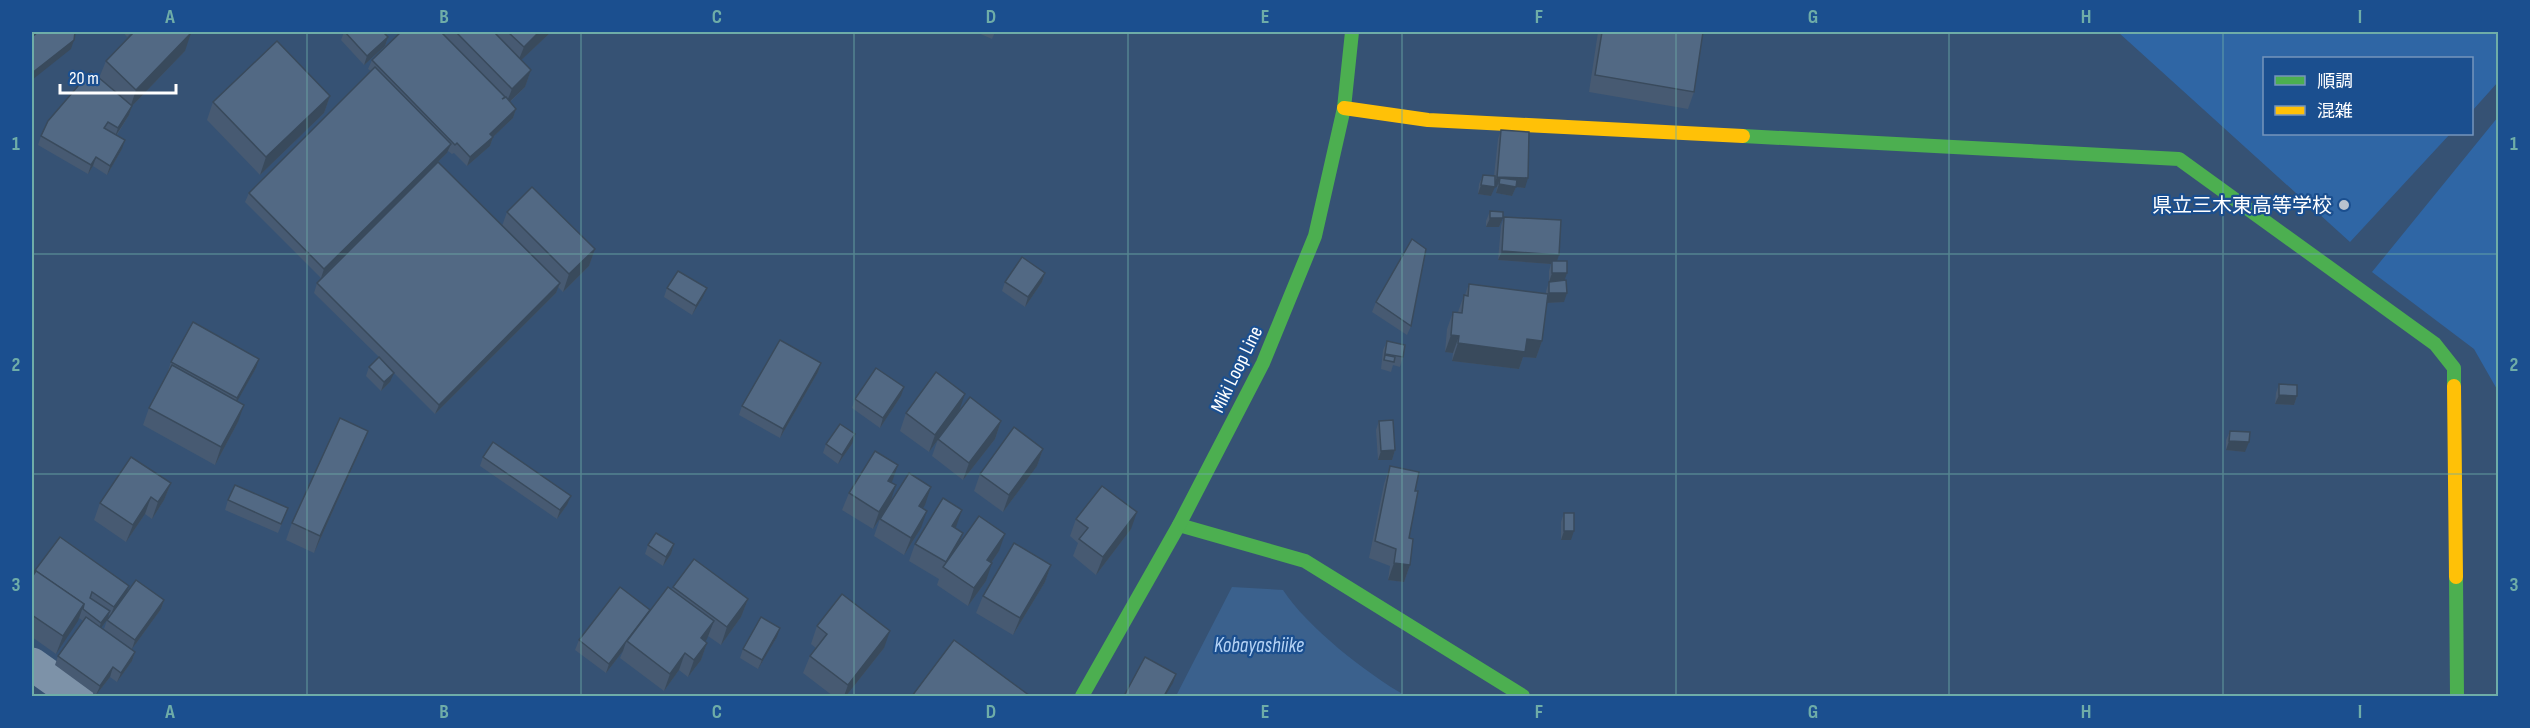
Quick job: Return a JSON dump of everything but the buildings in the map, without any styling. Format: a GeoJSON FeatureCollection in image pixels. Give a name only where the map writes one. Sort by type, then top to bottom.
{"type":"FeatureCollection","features":[{"type":"Feature","properties":{"kind":"street","name":"Miki Loop Line"},"geometry":{"type":"LineString","coordinates":[[1082,696],[1179,525],[1263,363],[1310,247],[1344,108],[1352,32]]}},
{"type":"Feature","properties":{"kind":"street"},"geometry":{"type":"LineString","coordinates":[[1344,108],[1428,120],[2179,159],[2435,344],[2454,368],[2457,696]]}},
{"type":"Feature","properties":{"kind":"street"},"geometry":{"type":"LineString","coordinates":[[1179,525],[1305,561],[1523,696]]}},
{"type":"Feature","properties":{"kind":"street"},"geometry":{"type":"LineString","coordinates":[[32,664],[77,696]]}},
{"type":"Feature","properties":{"kind":"shaded area","name":"県立三木東高等学校"},"geometry":{"type":"Polygon","coordinates":[[[2118,32],[2498,32],[2498,82],[2473,110],[2473,57],[2263,57],[2263,135],[2449,135],[2350,242],[2118,32]]]}},
{"type":"Feature","properties":{"kind":"shaded area"},"geometry":{"type":"Polygon","coordinates":[[[2498,117],[2498,391],[2474,349],[2372,272],[2498,117]]]}},
{"type":"Feature","properties":{"kind":"water","name":"Kobayashiike"},"geometry":{"type":"Polygon","coordinates":[[[1232,587],[1283,590],[1307,619],[1339,649],[1406,696],[1176,696],[1232,587]]]}},
{"type":"Feature","properties":{"kind":"traffic: fast"},"geometry":{"type":"LineString","coordinates":[[1082,696],[1179,525],[1263,363],[1315,236],[1344,108],[1352,32]]}},
{"type":"Feature","properties":{"kind":"traffic: fast"},"geometry":{"type":"LineString","coordinates":[[1743,136],[2179,159],[2435,344],[2454,368],[2454,386]]}},
{"type":"Feature","properties":{"kind":"traffic: fast"},"geometry":{"type":"LineString","coordinates":[[1179,525],[1305,561],[1523,696]]}},
{"type":"Feature","properties":{"kind":"traffic: fast"},"geometry":{"type":"LineString","coordinates":[[2456,577],[2457,696]]}},
{"type":"Feature","properties":{"kind":"traffic: slow"},"geometry":{"type":"LineString","coordinates":[[1344,108],[1428,120],[1743,136]]}},
{"type":"Feature","properties":{"kind":"traffic: slow"},"geometry":{"type":"LineString","coordinates":[[2454,386],[2456,577]]}},
{"type":"Feature","properties":{"kind":"place","name":"県立三木東高等学校"},"geometry":{"type":"Point","coordinates":[2344,205]}}]}
